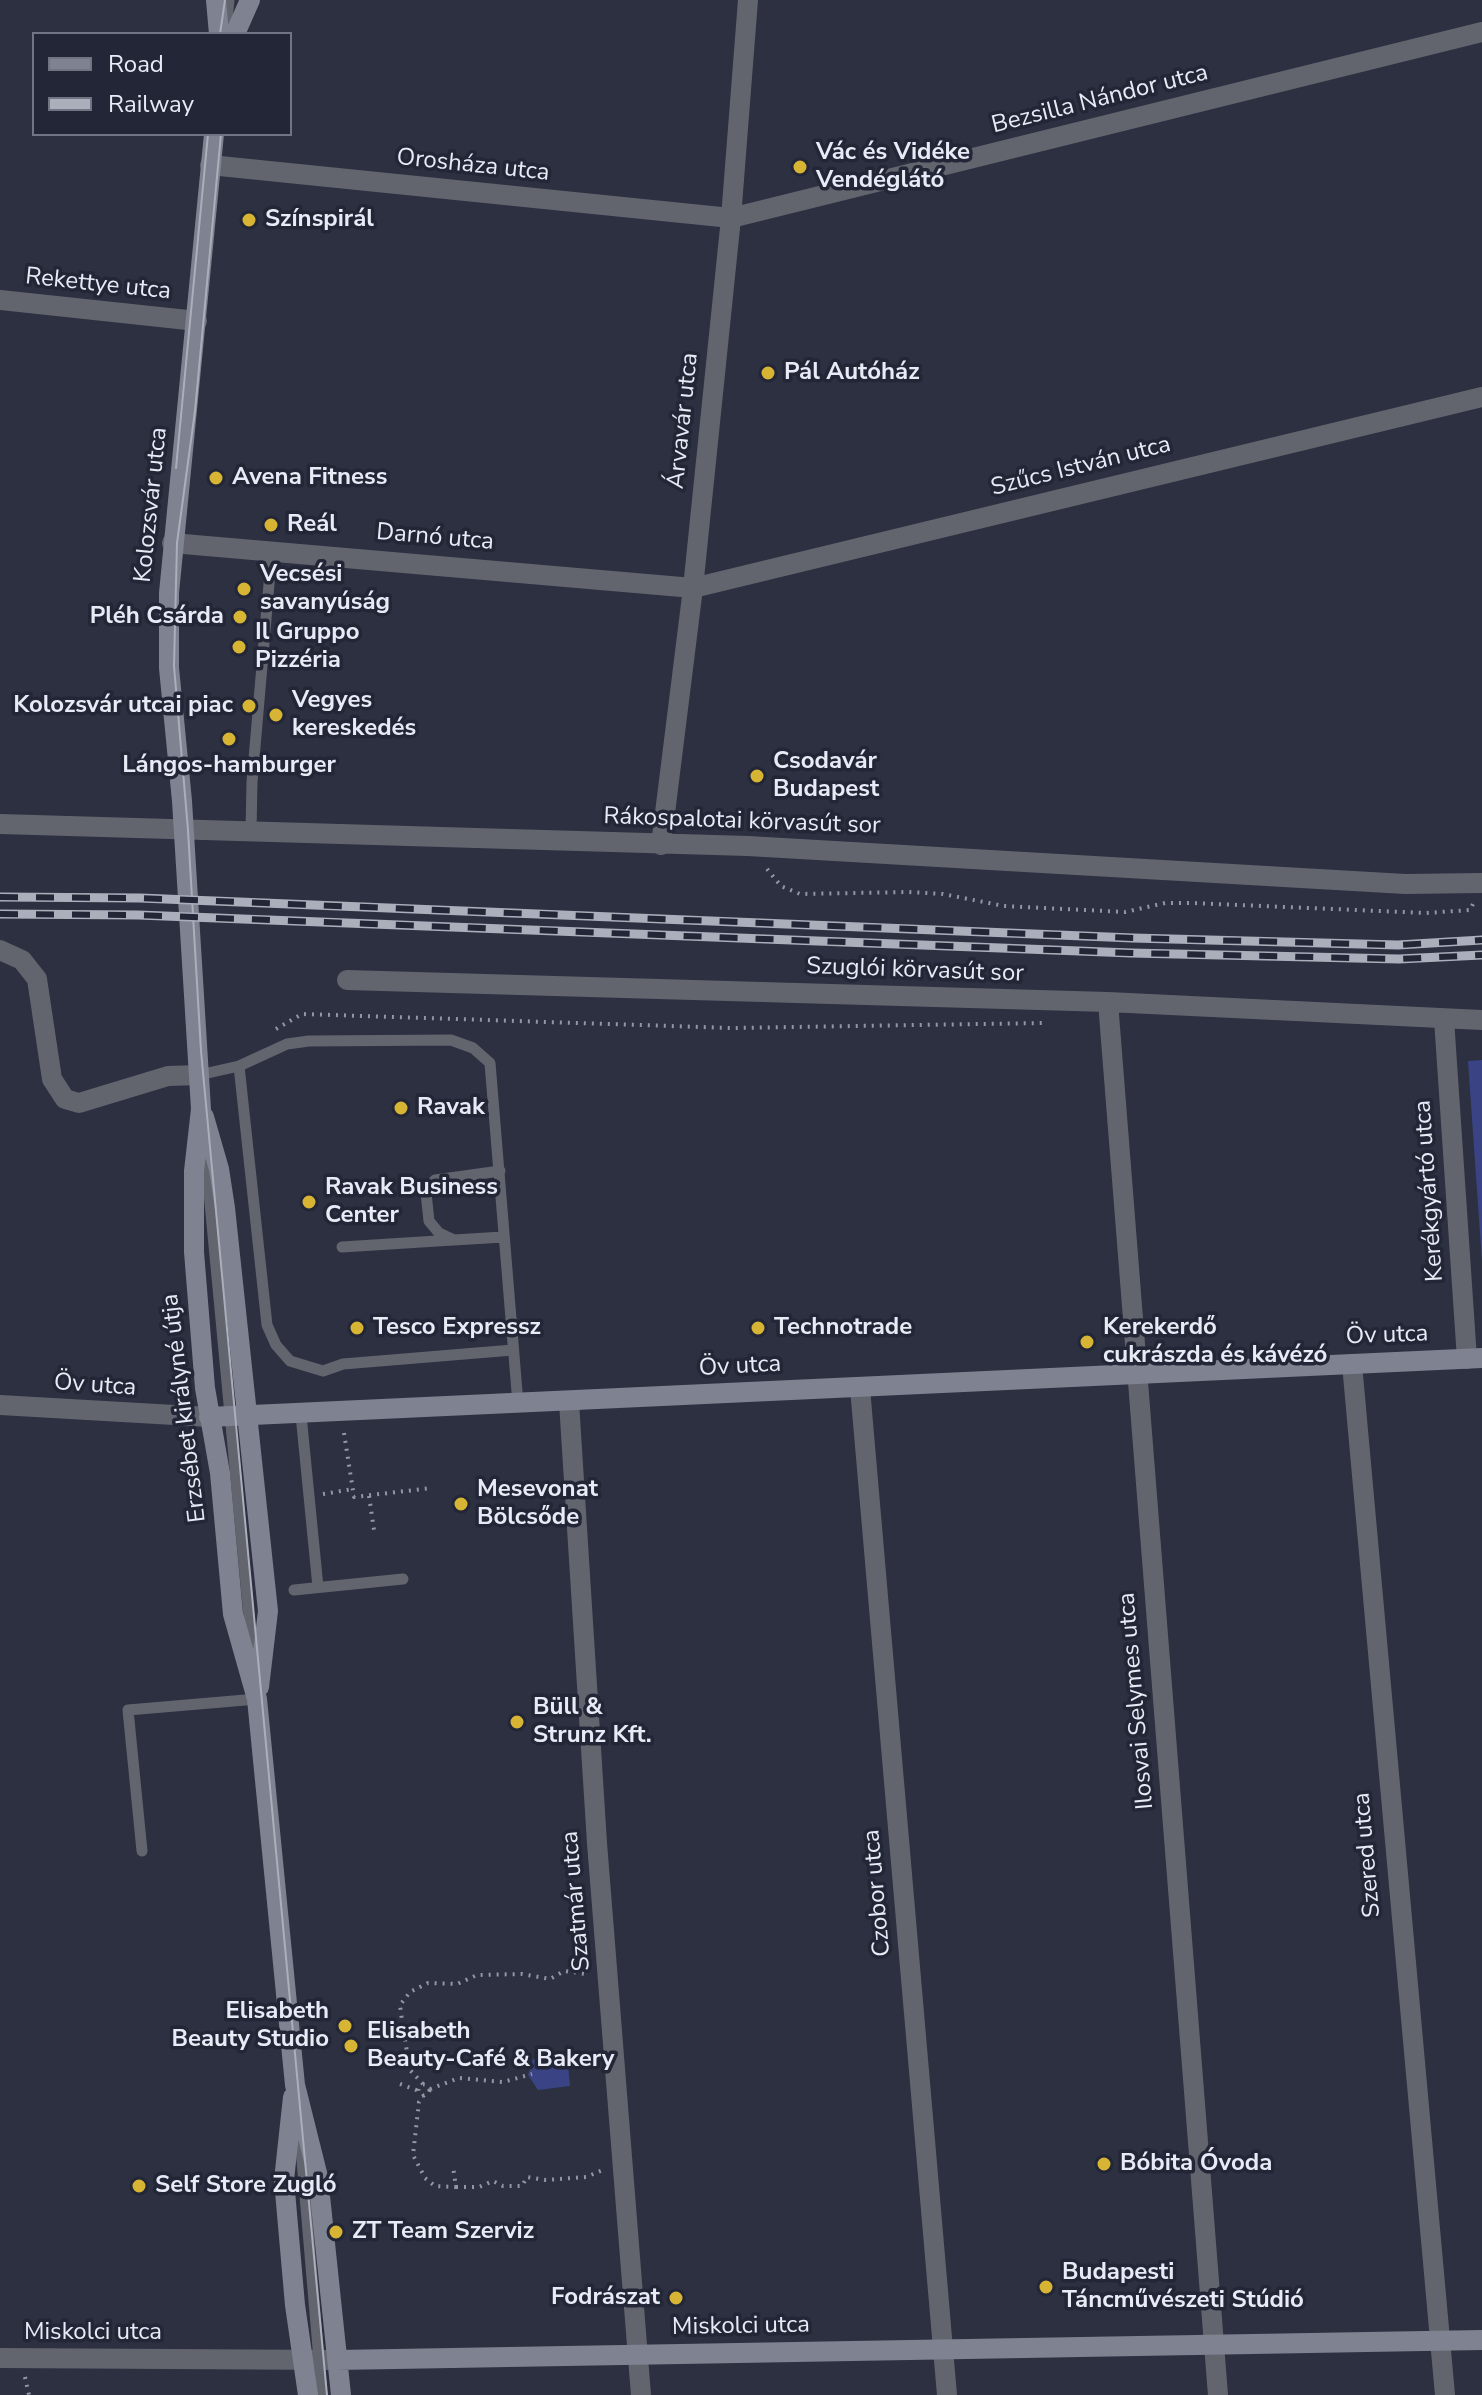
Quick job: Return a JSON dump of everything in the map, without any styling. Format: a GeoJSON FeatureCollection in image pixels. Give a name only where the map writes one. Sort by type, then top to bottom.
{"type":"FeatureCollection","features":[{"type":"Feature","properties":{"kind":"street"},"geometry":{"type":"LineString","coordinates":[[216,0],[219,32]]}},
{"type":"Feature","properties":{"kind":"street"},"geometry":{"type":"LineString","coordinates":[[236,32],[250,0]]}},
{"type":"Feature","properties":{"kind":"street","name":"Árvavár utca"},"geometry":{"type":"LineString","coordinates":[[661,845],[693,588],[731,218],[748,0]]}},
{"type":"Feature","properties":{"kind":"street","name":"Bezsilla Nándor utca"},"geometry":{"type":"LineString","coordinates":[[731,218],[1482,32]]}},
{"type":"Feature","properties":{"kind":"street","name":"Kolozsvár utca"},"geometry":{"type":"LineString","coordinates":[[186,881],[169,668],[172,543],[214,136]]}},
{"type":"Feature","properties":{"kind":"street","name":"Orosháza utca"},"geometry":{"type":"LineString","coordinates":[[210,165],[731,218]]}},
{"type":"Feature","properties":{"kind":"street","name":"Rekettye utca"},"geometry":{"type":"LineString","coordinates":[[0,300],[194,321]]}},
{"type":"Feature","properties":{"kind":"street","name":"Szűcs István utca"},"geometry":{"type":"LineString","coordinates":[[693,588],[1482,397]]}},
{"type":"Feature","properties":{"kind":"street","name":"Darnó utca"},"geometry":{"type":"LineString","coordinates":[[172,543],[272,549],[693,588]]}},
{"type":"Feature","properties":{"kind":"street","name":"Rákospalotai körvasút sor"},"geometry":{"type":"LineString","coordinates":[[0,824],[748,846],[1405,884],[1482,883]]}},
{"type":"Feature","properties":{"kind":"street","name":"Erzsébet királyné útja"},"geometry":{"type":"LineString","coordinates":[[186,881],[201,1109],[193,1212],[209,1417],[220,1473],[233,1614],[257,1699],[295,2085],[318,2177],[319,2360],[308,2395]]}},
{"type":"Feature","properties":{"kind":"street"},"geometry":{"type":"LineString","coordinates":[[0,950],[22,960],[37,979],[52,1079],[65,1099],[79,1103],[168,1076],[199,1075]]}},
{"type":"Feature","properties":{"kind":"street","name":"Szuglói körvasút sor"},"geometry":{"type":"LineString","coordinates":[[347,980],[1108,1002],[1482,1020]]}},
{"type":"Feature","properties":{"kind":"street","name":"Ilosvai Selymes utca"},"geometry":{"type":"LineString","coordinates":[[1108,1002],[1218,2395]]}},
{"type":"Feature","properties":{"kind":"street","name":"Kerékgyártó utca"},"geometry":{"type":"LineString","coordinates":[[1444,1019],[1475,1359]]}},
{"type":"Feature","properties":{"kind":"street","name":"Erzsébet királyné útja"},"geometry":{"type":"LineString","coordinates":[[201,1109],[219,1169],[225,1208],[238,1417],[268,1611],[257,1699]]}},
{"type":"Feature","properties":{"kind":"street","name":"Öv utca"},"geometry":{"type":"LineString","coordinates":[[0,1405],[238,1417],[1475,1359]]}},
{"type":"Feature","properties":{"kind":"street","name":"Szered utca"},"geometry":{"type":"LineString","coordinates":[[1352,1364],[1445,2395]]}},
{"type":"Feature","properties":{"kind":"street","name":"Czobor utca"},"geometry":{"type":"LineString","coordinates":[[860,1388],[947,2395]]}},
{"type":"Feature","properties":{"kind":"street","name":"Szatmár utca"},"geometry":{"type":"LineString","coordinates":[[569,1402],[641,2395]]}},
{"type":"Feature","properties":{"kind":"street","name":"Erzsébet királyné útja"},"geometry":{"type":"LineString","coordinates":[[295,2085],[284,2180],[319,2360],[341,2395]]}},
{"type":"Feature","properties":{"kind":"street","name":"Miskolci utca"},"geometry":{"type":"LineString","coordinates":[[0,2358],[319,2360],[1482,2340]]}},
{"type":"Feature","properties":{"kind":"lane"},"geometry":{"type":"LineString","coordinates":[[225,32],[229,0]]}},
{"type":"Feature","properties":{"kind":"lane"},"geometry":{"type":"LineString","coordinates":[[251,832],[252,782],[272,549]]}},
{"type":"Feature","properties":{"kind":"lane"},"geometry":{"type":"LineString","coordinates":[[199,1075],[239,1066],[287,1044],[309,1041],[451,1040],[473,1048],[490,1063],[518,1404]]}},
{"type":"Feature","properties":{"kind":"lane"},"geometry":{"type":"LineString","coordinates":[[239,1066],[267,1325],[276,1345],[290,1361],[323,1371],[343,1364],[513,1350]]}},
{"type":"Feature","properties":{"kind":"lane"},"geometry":{"type":"LineString","coordinates":[[454,1240],[439,1233],[429,1221],[426,1193],[435,1180],[500,1171]]}},
{"type":"Feature","properties":{"kind":"lane"},"geometry":{"type":"LineString","coordinates":[[342,1247],[503,1237]]}},
{"type":"Feature","properties":{"kind":"lane"},"geometry":{"type":"LineString","coordinates":[[301,1415],[318,1587]]}},
{"type":"Feature","properties":{"kind":"lane"},"geometry":{"type":"LineString","coordinates":[[294,1590],[403,1579]]}},
{"type":"Feature","properties":{"kind":"lane"},"geometry":{"type":"LineString","coordinates":[[142,1851],[128,1710],[257,1699]]}},
{"type":"Feature","properties":{"kind":"lane","name":"Erzsébet királyné útja"},"geometry":{"type":"LineString","coordinates":[[319,2360],[322,2395]]}},
{"type":"Feature","properties":{"kind":"path"},"geometry":{"type":"LineString","coordinates":[[748,846],[781,886],[800,894],[909,892],[1019,907],[1125,912],[1165,903],[1192,903],[1426,913],[1470,910],[1482,883]]}},
{"type":"Feature","properties":{"kind":"path"},"geometry":{"type":"LineString","coordinates":[[267,1038],[302,1014],[731,1028],[1052,1023]]}},
{"type":"Feature","properties":{"kind":"path"},"geometry":{"type":"LineString","coordinates":[[344,1433],[354,1497],[432,1488]]}},
{"type":"Feature","properties":{"kind":"path"},"geometry":{"type":"LineString","coordinates":[[309,1496],[353,1489]]}},
{"type":"Feature","properties":{"kind":"path"},"geometry":{"type":"LineString","coordinates":[[369,1496],[374,1530]]}},
{"type":"Feature","properties":{"kind":"path"},"geometry":{"type":"LineString","coordinates":[[430,2089],[410,2070],[400,2005],[410,1992],[428,1983],[457,1984],[477,1975],[522,1974],[550,1979],[564,1971],[609,1974]]}},
{"type":"Feature","properties":{"kind":"path"},"geometry":{"type":"LineString","coordinates":[[400,2084],[422,2093],[459,2078],[503,2082],[532,2074]]}},
{"type":"Feature","properties":{"kind":"path"},"geometry":{"type":"LineString","coordinates":[[423,2084],[413,2155],[425,2178],[435,2186],[479,2187],[493,2181],[503,2186],[522,2186],[527,2177],[546,2180],[586,2177],[626,2166]]}},
{"type":"Feature","properties":{"kind":"path"},"geometry":{"type":"LineString","coordinates":[[453,2167],[456,2187]]}},
{"type":"Feature","properties":{"kind":"shaded area"},"geometry":{"type":"Polygon","coordinates":[[[1482,1060],[1482,1262],[1468,1061],[1482,1060]]]}},
{"type":"Feature","properties":{"kind":"shaded area"},"geometry":{"type":"Polygon","coordinates":[[[567,2055],[570,2086],[538,2090],[528,2075],[533,2059],[567,2055]]]}},
{"type":"Feature","properties":{"kind":"tram line"},"geometry":{"type":"LineString","coordinates":[[220,32],[225,0]]}},
{"type":"Feature","properties":{"kind":"tram line"},"geometry":{"type":"LineString","coordinates":[[176,468],[208,136]]}},
{"type":"Feature","properties":{"kind":"tram line"},"geometry":{"type":"LineString","coordinates":[[221,136],[195,411],[177,543],[174,666],[188,830],[201,1051],[327,2395]]}},
{"type":"Feature","properties":{"kind":"railway"},"geometry":{"type":"LineString","coordinates":[[0,897],[140,898],[1133,938],[1398,945],[1482,940]]}},
{"type":"Feature","properties":{"kind":"railway"},"geometry":{"type":"LineString","coordinates":[[0,914],[138,915],[1131,953],[1399,959],[1482,955]]}},
{"type":"Feature","properties":{"kind":"place","name":"Vác és Vidéke Vendéglátó"},"geometry":{"type":"Point","coordinates":[800,167]}},
{"type":"Feature","properties":{"kind":"place","name":"Színspirál"},"geometry":{"type":"Point","coordinates":[249,220]}},
{"type":"Feature","properties":{"kind":"place","name":"Pál Autóház"},"geometry":{"type":"Point","coordinates":[768,373]}},
{"type":"Feature","properties":{"kind":"place","name":"Avena Fitness"},"geometry":{"type":"Point","coordinates":[216,478]}},
{"type":"Feature","properties":{"kind":"place","name":"Reál"},"geometry":{"type":"Point","coordinates":[271,525]}},
{"type":"Feature","properties":{"kind":"place","name":"Vecsési savanyúság"},"geometry":{"type":"Point","coordinates":[244,589]}},
{"type":"Feature","properties":{"kind":"place","name":"Pléh Csárda"},"geometry":{"type":"Point","coordinates":[240,617]}},
{"type":"Feature","properties":{"kind":"place","name":"Il Gruppo Pizzéria"},"geometry":{"type":"Point","coordinates":[239,647]}},
{"type":"Feature","properties":{"kind":"place","name":"Kolozsvár utcai piac"},"geometry":{"type":"Point","coordinates":[249,706]}},
{"type":"Feature","properties":{"kind":"place","name":"Vegyes kereskedés"},"geometry":{"type":"Point","coordinates":[276,715]}},
{"type":"Feature","properties":{"kind":"place","name":"Lángos-hamburger"},"geometry":{"type":"Point","coordinates":[229,739]}},
{"type":"Feature","properties":{"kind":"place","name":"Csodavár Budapest"},"geometry":{"type":"Point","coordinates":[757,776]}},
{"type":"Feature","properties":{"kind":"place","name":"Ravak"},"geometry":{"type":"Point","coordinates":[401,1108]}},
{"type":"Feature","properties":{"kind":"place","name":"Ravak Business Center"},"geometry":{"type":"Point","coordinates":[309,1202]}},
{"type":"Feature","properties":{"kind":"place","name":"Tesco Expressz"},"geometry":{"type":"Point","coordinates":[357,1328]}},
{"type":"Feature","properties":{"kind":"place","name":"Technotrade"},"geometry":{"type":"Point","coordinates":[758,1328]}},
{"type":"Feature","properties":{"kind":"place","name":"Kerekerdő cukrászda és kávézó"},"geometry":{"type":"Point","coordinates":[1087,1342]}},
{"type":"Feature","properties":{"kind":"place","name":"Mesevonat Bölcsőde"},"geometry":{"type":"Point","coordinates":[461,1504]}},
{"type":"Feature","properties":{"kind":"place","name":"Büll & Strunz Kft."},"geometry":{"type":"Point","coordinates":[517,1722]}},
{"type":"Feature","properties":{"kind":"place","name":"Elisabeth Beauty Studio"},"geometry":{"type":"Point","coordinates":[345,2026]}},
{"type":"Feature","properties":{"kind":"place","name":"Elisabeth Beauty-Café & Bakery"},"geometry":{"type":"Point","coordinates":[351,2046]}},
{"type":"Feature","properties":{"kind":"place","name":"Bóbita Óvoda"},"geometry":{"type":"Point","coordinates":[1104,2164]}},
{"type":"Feature","properties":{"kind":"place","name":"Self Store Zugló"},"geometry":{"type":"Point","coordinates":[139,2186]}},
{"type":"Feature","properties":{"kind":"place","name":"ZT Team Szerviz"},"geometry":{"type":"Point","coordinates":[336,2232]}},
{"type":"Feature","properties":{"kind":"place","name":"Budapesti Táncművészeti Stúdió"},"geometry":{"type":"Point","coordinates":[1046,2287]}},
{"type":"Feature","properties":{"kind":"place","name":"Fodrászat"},"geometry":{"type":"Point","coordinates":[676,2298]}}]}
